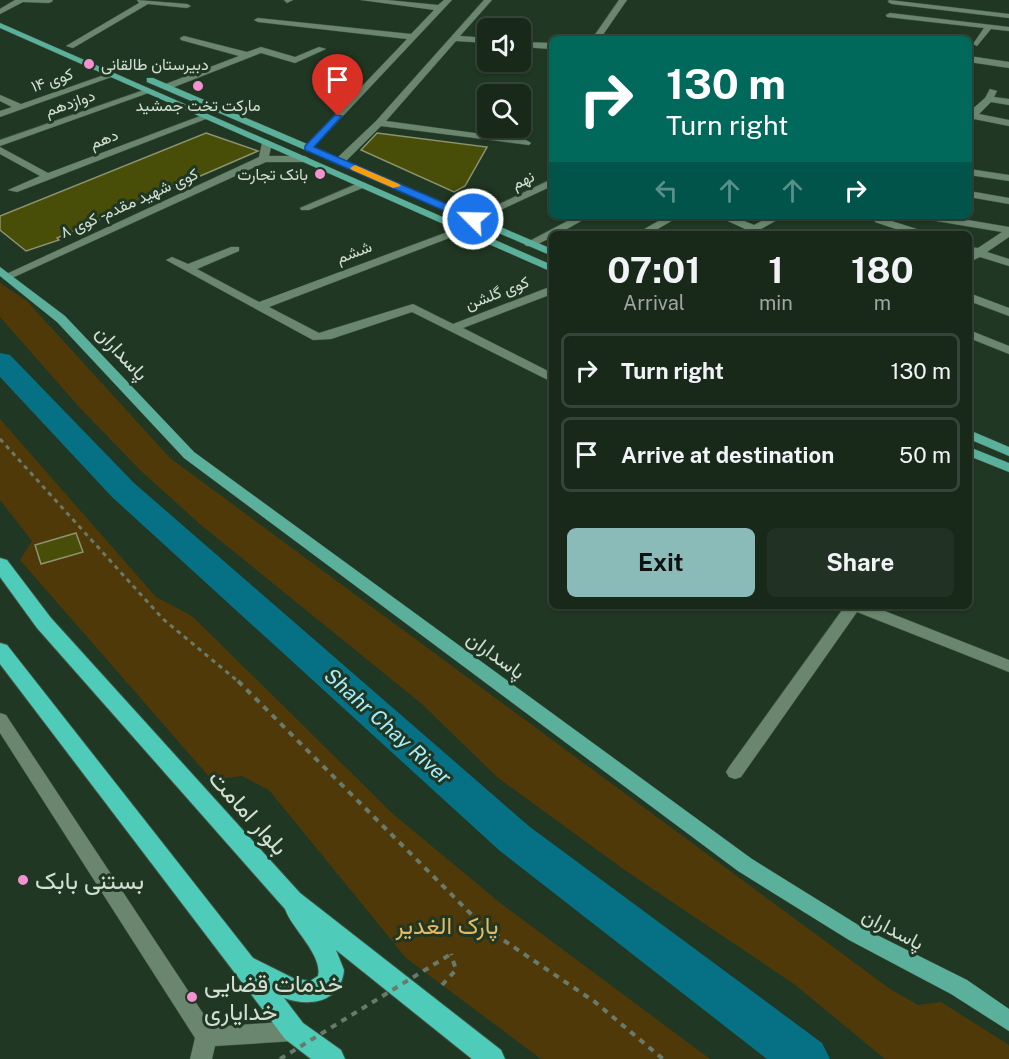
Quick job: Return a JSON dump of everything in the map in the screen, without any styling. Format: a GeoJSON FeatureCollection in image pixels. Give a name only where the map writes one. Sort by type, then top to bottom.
{"type":"FeatureCollection","features":[{"type":"Feature","properties":{"kind":"highway","name":"بلوار امامت"},"geometry":{"type":"LineString","coordinates":[[0,564],[44,623],[291,900],[492,1059]]}},
{"type":"Feature","properties":{"kind":"highway"},"geometry":{"type":"LineString","coordinates":[[0,650],[240,964],[294,1031],[332,1059]]}},
{"type":"Feature","properties":{"kind":"highway"},"geometry":{"type":"LineString","coordinates":[[240,964],[294,992],[312,992],[325,987],[330,980],[332,968],[291,900]]}},
{"type":"Feature","properties":{"kind":"main road"},"geometry":{"type":"LineString","coordinates":[[0,14],[85,53],[549,252]]}},
{"type":"Feature","properties":{"kind":"main road"},"geometry":{"type":"LineString","coordinates":[[0,25],[549,268]]}},
{"type":"Feature","properties":{"kind":"main road"},"geometry":{"type":"LineString","coordinates":[[74,57],[85,53]]}},
{"type":"Feature","properties":{"kind":"main road","name":"پاسداران"},"geometry":{"type":"LineString","coordinates":[[4,273],[61,319],[189,455],[745,865],[856,934],[959,987],[1009,1021]]}},
{"type":"Feature","properties":{"kind":"main road"},"geometry":{"type":"LineString","coordinates":[[972,435],[1009,452]]}},
{"type":"Feature","properties":{"kind":"main road"},"geometry":{"type":"LineString","coordinates":[[972,452],[1009,468]]}},
{"type":"Feature","properties":{"kind":"street"},"geometry":{"type":"LineString","coordinates":[[0,14],[21,0],[49,1]]}},
{"type":"Feature","properties":{"kind":"street"},"geometry":{"type":"LineString","coordinates":[[131,0],[187,6]]}},
{"type":"Feature","properties":{"kind":"street"},"geometry":{"type":"LineString","coordinates":[[365,0],[440,8]]}},
{"type":"Feature","properties":{"kind":"street"},"geometry":{"type":"LineString","coordinates":[[308,148],[448,0]]}},
{"type":"Feature","properties":{"kind":"street"},"geometry":{"type":"LineString","coordinates":[[340,161],[378,123],[488,0]]}},
{"type":"Feature","properties":{"kind":"street"},"geometry":{"type":"LineString","coordinates":[[598,36],[623,0]]}},
{"type":"Feature","properties":{"kind":"street"},"geometry":{"type":"LineString","coordinates":[[70,46],[148,1]]}},
{"type":"Feature","properties":{"kind":"street"},"geometry":{"type":"LineString","coordinates":[[892,2],[1009,16]]}},
{"type":"Feature","properties":{"kind":"street"},"geometry":{"type":"LineString","coordinates":[[890,15],[1009,28]]}},
{"type":"Feature","properties":{"kind":"street"},"geometry":{"type":"LineString","coordinates":[[258,20],[412,38]]}},
{"type":"Feature","properties":{"kind":"street"},"geometry":{"type":"LineString","coordinates":[[977,44],[989,27]]}},
{"type":"Feature","properties":{"kind":"street"},"geometry":{"type":"LineString","coordinates":[[184,38],[247,55]]}},
{"type":"Feature","properties":{"kind":"street"},"geometry":{"type":"LineString","coordinates":[[453,38],[477,40]]}},
{"type":"Feature","properties":{"kind":"street"},"geometry":{"type":"LineString","coordinates":[[531,45],[549,46]]}},
{"type":"Feature","properties":{"kind":"street"},"geometry":{"type":"LineString","coordinates":[[166,87],[261,50],[295,60],[322,49]]}},
{"type":"Feature","properties":{"kind":"street"},"geometry":{"type":"LineString","coordinates":[[972,61],[1009,65]]}},
{"type":"Feature","properties":{"kind":"street","name":"کوی ۱۴"},"geometry":{"type":"LineString","coordinates":[[0,114],[113,75]]}},
{"type":"Feature","properties":{"kind":"street","name":"دوازدهم"},"geometry":{"type":"LineString","coordinates":[[0,142],[150,91]]}},
{"type":"Feature","properties":{"kind":"street"},"geometry":{"type":"LineString","coordinates":[[972,113],[991,95],[1009,102]]}},
{"type":"Feature","properties":{"kind":"street"},"geometry":{"type":"LineString","coordinates":[[0,98],[20,107]]}},
{"type":"Feature","properties":{"kind":"street"},"geometry":{"type":"LineString","coordinates":[[972,115],[1009,123]]}},
{"type":"Feature","properties":{"kind":"street","name":"دهم"},"geometry":{"type":"LineString","coordinates":[[13,190],[206,117]]}},
{"type":"Feature","properties":{"kind":"street"},"geometry":{"type":"LineString","coordinates":[[378,123],[526,143]]}},
{"type":"Feature","properties":{"kind":"street"},"geometry":{"type":"LineString","coordinates":[[267,143],[264,159],[305,159]]}},
{"type":"Feature","properties":{"kind":"street"},"geometry":{"type":"LineString","coordinates":[[0,150],[48,177]]}},
{"type":"Feature","properties":{"kind":"street","name":"کوی شهید مقدم- کوی ۸"},"geometry":{"type":"LineString","coordinates":[[4,273],[96,227],[264,159]]}},
{"type":"Feature","properties":{"kind":"street"},"geometry":{"type":"LineString","coordinates":[[972,172],[1009,178]]}},
{"type":"Feature","properties":{"kind":"street","name":"نهم"},"geometry":{"type":"LineString","coordinates":[[473,219],[549,183]]}},
{"type":"Feature","properties":{"kind":"street"},"geometry":{"type":"LineString","coordinates":[[305,208],[360,185]]}},
{"type":"Feature","properties":{"kind":"street"},"geometry":{"type":"LineString","coordinates":[[972,195],[1009,201]]}},
{"type":"Feature","properties":{"kind":"street"},"geometry":{"type":"LineString","coordinates":[[556,231],[579,219]]}},
{"type":"Feature","properties":{"kind":"street"},"geometry":{"type":"LineString","coordinates":[[647,231],[669,219]]}},
{"type":"Feature","properties":{"kind":"street"},"geometry":{"type":"LineString","coordinates":[[727,219],[749,231],[773,219]]}},
{"type":"Feature","properties":{"kind":"street"},"geometry":{"type":"LineString","coordinates":[[941,219],[1009,231]]}},
{"type":"Feature","properties":{"kind":"street"},"geometry":{"type":"LineString","coordinates":[[879,220],[913,231]]}},
{"type":"Feature","properties":{"kind":"street","name":"ششم"},"geometry":{"type":"LineString","coordinates":[[259,306],[461,230]]}},
{"type":"Feature","properties":{"kind":"street"},"geometry":{"type":"LineString","coordinates":[[972,254],[1009,231]]}},
{"type":"Feature","properties":{"kind":"street"},"geometry":{"type":"LineString","coordinates":[[531,244],[549,235]]}},
{"type":"Feature","properties":{"kind":"street"},"geometry":{"type":"LineString","coordinates":[[188,268],[236,249]]}},
{"type":"Feature","properties":{"kind":"street"},"geometry":{"type":"LineString","coordinates":[[972,254],[1009,263]]}},
{"type":"Feature","properties":{"kind":"street"},"geometry":{"type":"LineString","coordinates":[[172,260],[317,337],[327,336],[413,308],[549,376]]}},
{"type":"Feature","properties":{"kind":"street","name":"کوی گلشن"},"geometry":{"type":"LineString","coordinates":[[453,328],[549,291]]}},
{"type":"Feature","properties":{"kind":"street"},"geometry":{"type":"LineString","coordinates":[[972,298],[1009,312]]}},
{"type":"Feature","properties":{"kind":"street"},"geometry":{"type":"LineString","coordinates":[[972,335],[1009,350]]}},
{"type":"Feature","properties":{"kind":"street"},"geometry":{"type":"LineString","coordinates":[[735,772],[853,609]]}},
{"type":"Feature","properties":{"kind":"street"},"geometry":{"type":"LineString","coordinates":[[863,609],[1009,666]]}},
{"type":"Feature","properties":{"kind":"street"},"geometry":{"type":"LineString","coordinates":[[0,719],[206,1037],[201,1059]]}},
{"type":"Feature","properties":{"kind":"street"},"geometry":{"type":"LineString","coordinates":[[206,1037],[294,1031]]}},
{"type":"Feature","properties":{"kind":"path"},"geometry":{"type":"LineString","coordinates":[[0,439],[163,619],[231,674],[484,927],[595,1002],[663,1059]]}},
{"type":"Feature","properties":{"kind":"path"},"geometry":{"type":"LineString","coordinates":[[280,1059],[451,954],[456,970],[442,985]]}},
{"type":"Feature","properties":{"kind":"green space"},"geometry":{"type":"Polygon","coordinates":[[[0,283],[27,301],[170,458],[890,989],[918,1005],[941,1002],[1009,1045],[1009,1059],[885,1059],[794,984],[626,871],[497,777],[422,704],[201,525],[140,470],[80,408],[0,317],[0,283]]]}},
{"type":"Feature","properties":{"kind":"green space","name":"پارک الغدیر"},"geometry":{"type":"Polygon","coordinates":[[[0,419],[156,597],[192,616],[393,814],[499,902],[710,1059],[541,1059],[406,958],[269,790],[242,776],[212,780],[20,560],[32,541],[0,500],[0,419]]]}},
{"type":"Feature","properties":{"kind":"building"},"geometry":{"type":"Polygon","coordinates":[[[206,133],[258,151],[57,238],[59,240],[26,251],[0,230],[0,216],[206,133]]]}},
{"type":"Feature","properties":{"kind":"building"},"geometry":{"type":"Polygon","coordinates":[[[377,133],[487,147],[465,186],[454,192],[361,150],[377,133]]]}},
{"type":"Feature","properties":{"kind":"building"},"geometry":{"type":"Polygon","coordinates":[[[76,533],[83,552],[41,564],[35,545],[76,533]]]}},
{"type":"Feature","properties":{"kind":"waterway","name":"Shahr Chay River"},"geometry":{"type":"LineString","coordinates":[[0,361],[123,490],[515,839],[805,1059]]}},
{"type":"Feature","properties":{"kind":"slow traffic"},"geometry":{"type":"LineString","coordinates":[[355,168],[396,186]]}},
{"type":"Feature","properties":{"kind":"place","name":"دبیرستان طالقانی"},"geometry":{"type":"Point","coordinates":[89,64]}},
{"type":"Feature","properties":{"kind":"place","name":"مارکت تخت جمشید"},"geometry":{"type":"Point","coordinates":[198,86]}},
{"type":"Feature","properties":{"kind":"place","name":"بانک تجارت"},"geometry":{"type":"Point","coordinates":[320,174]}},
{"type":"Feature","properties":{"kind":"place","name":"بستنی بابک"},"geometry":{"type":"Point","coordinates":[23,880]}},
{"type":"Feature","properties":{"kind":"place","name":"خدمات قضایی خدایاری"},"geometry":{"type":"Point","coordinates":[192,997]}},
{"type":"Feature","properties":{"kind":"route"},"geometry":{"type":"LineString","coordinates":[[338,116],[308,148],[473,219]]}}]}
